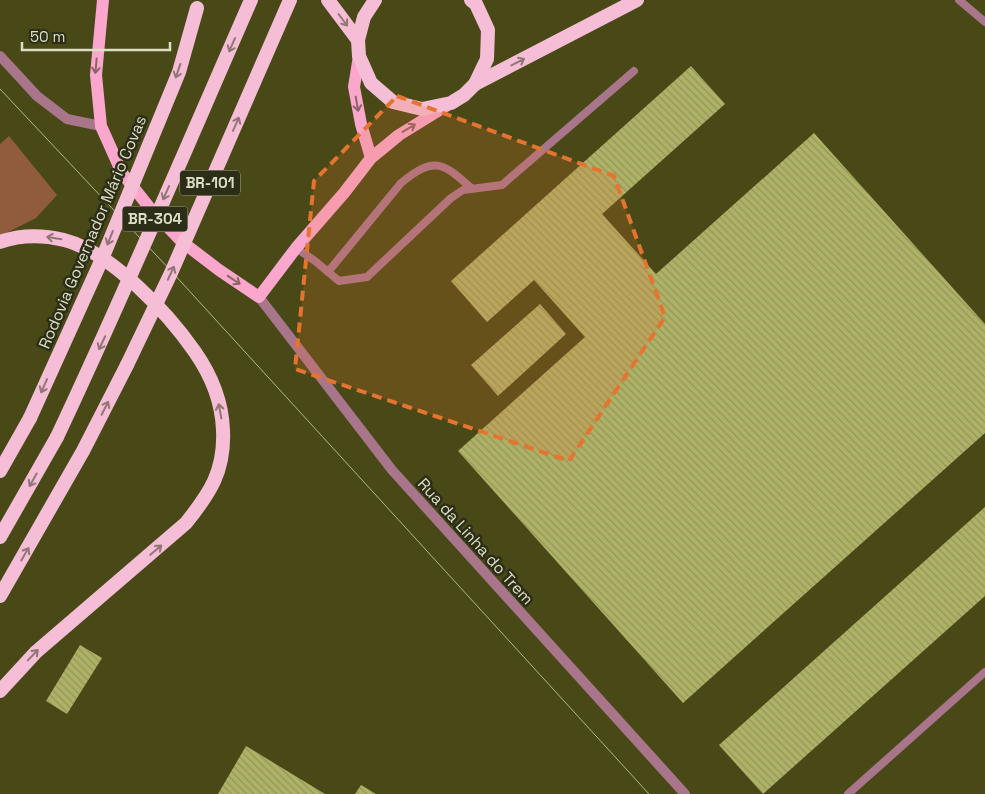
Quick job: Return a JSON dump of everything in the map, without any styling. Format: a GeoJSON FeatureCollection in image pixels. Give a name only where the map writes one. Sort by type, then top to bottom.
{"type":"FeatureCollection","features":[{"type":"Feature","properties":{"kind":"highway","name":"BR-304"},"geometry":{"type":"LineString","coordinates":[[0,537],[56,437],[104,338],[144,242],[251,0]]}},
{"type":"Feature","properties":{"kind":"highway","name":"BR-101"},"geometry":{"type":"LineString","coordinates":[[0,596],[83,451],[172,272],[290,0]]}},
{"type":"Feature","properties":{"kind":"highway"},"geometry":{"type":"LineString","coordinates":[[328,0],[358,40]]}},
{"type":"Feature","properties":{"kind":"highway"},"geometry":{"type":"LineString","coordinates":[[376,0],[364,17],[358,40],[359,56],[371,83],[393,102],[422,109],[451,103],[464,95],[475,84],[637,0]]}},
{"type":"Feature","properties":{"kind":"highway"},"geometry":{"type":"LineString","coordinates":[[471,0],[476,4],[488,30],[487,59],[475,84]]}},
{"type":"Feature","properties":{"kind":"highway","name":"Rodovia Governador Mário Covas"},"geometry":{"type":"LineString","coordinates":[[0,470],[30,418],[102,259],[179,72],[198,4]]}},
{"type":"Feature","properties":{"kind":"highway"},"geometry":{"type":"LineString","coordinates":[[0,242],[9,239],[38,236],[65,240],[90,251],[116,268],[144,293],[196,353],[211,381],[220,405],[223,430],[222,455],[216,479],[203,502],[186,523],[36,652],[0,691]]}},
{"type":"Feature","properties":{"kind":"main road"},"geometry":{"type":"LineString","coordinates":[[103,0],[96,75],[101,126],[122,173],[155,214],[181,241],[259,297],[296,248],[344,194],[371,158],[399,135],[451,103]]}},
{"type":"Feature","properties":{"kind":"main road"},"geometry":{"type":"LineString","coordinates":[[359,56],[354,87],[360,124],[371,158]]}},
{"type":"Feature","properties":{"kind":"street"},"geometry":{"type":"LineString","coordinates":[[0,56],[37,96],[67,119],[101,126]]}},
{"type":"Feature","properties":{"kind":"street","name":"Rua da Linha do Trem"},"geometry":{"type":"LineString","coordinates":[[259,297],[392,470],[685,794]]}},
{"type":"Feature","properties":{"kind":"lane"},"geometry":{"type":"LineString","coordinates":[[959,0],[985,22]]}},
{"type":"Feature","properties":{"kind":"lane"},"geometry":{"type":"LineString","coordinates":[[296,248],[339,281],[367,277],[451,198],[463,190],[502,185],[634,71]]}},
{"type":"Feature","properties":{"kind":"lane"},"geometry":{"type":"LineString","coordinates":[[328,272],[401,183],[416,171],[431,165],[443,166],[455,173],[471,188]]}},
{"type":"Feature","properties":{"kind":"lane"},"geometry":{"type":"LineString","coordinates":[[848,794],[985,672]]}},
{"type":"Feature","properties":{"kind":"highlighted area"},"geometry":{"type":"Polygon","coordinates":[[[397,96],[614,176],[665,317],[569,461],[295,369],[314,181],[397,96]]]}},
{"type":"Feature","properties":{"kind":"shaded area"},"geometry":{"type":"Polygon","coordinates":[[[9,136],[57,195],[36,218],[0,236],[0,144],[9,136]]]}},
{"type":"Feature","properties":{"kind":"building"},"geometry":{"type":"Polygon","coordinates":[[[691,66],[725,104],[602,214],[656,274],[814,133],[985,324],[985,433],[683,703],[458,451],[585,337],[534,280],[487,322],[451,281],[691,66]]]}},
{"type":"Feature","properties":{"kind":"building"},"geometry":{"type":"Polygon","coordinates":[[[540,304],[566,334],[498,396],[471,365],[540,304]]]}},
{"type":"Feature","properties":{"kind":"building"},"geometry":{"type":"Polygon","coordinates":[[[985,507],[985,596],[763,794],[719,745],[985,507]]]}},
{"type":"Feature","properties":{"kind":"building"},"geometry":{"type":"Polygon","coordinates":[[[80,645],[102,658],[67,714],[46,701],[80,645]]]}},
{"type":"Feature","properties":{"kind":"building"},"geometry":{"type":"Polygon","coordinates":[[[246,746],[325,794],[218,794],[246,746]]]}},
{"type":"Feature","properties":{"kind":"building"},"geometry":{"type":"Polygon","coordinates":[[[361,785],[376,794],[355,794],[361,785]]]}},
{"type":"Feature","properties":{"kind":"tram line"},"geometry":{"type":"LineString","coordinates":[[0,89],[172,272],[649,794]]}}]}
